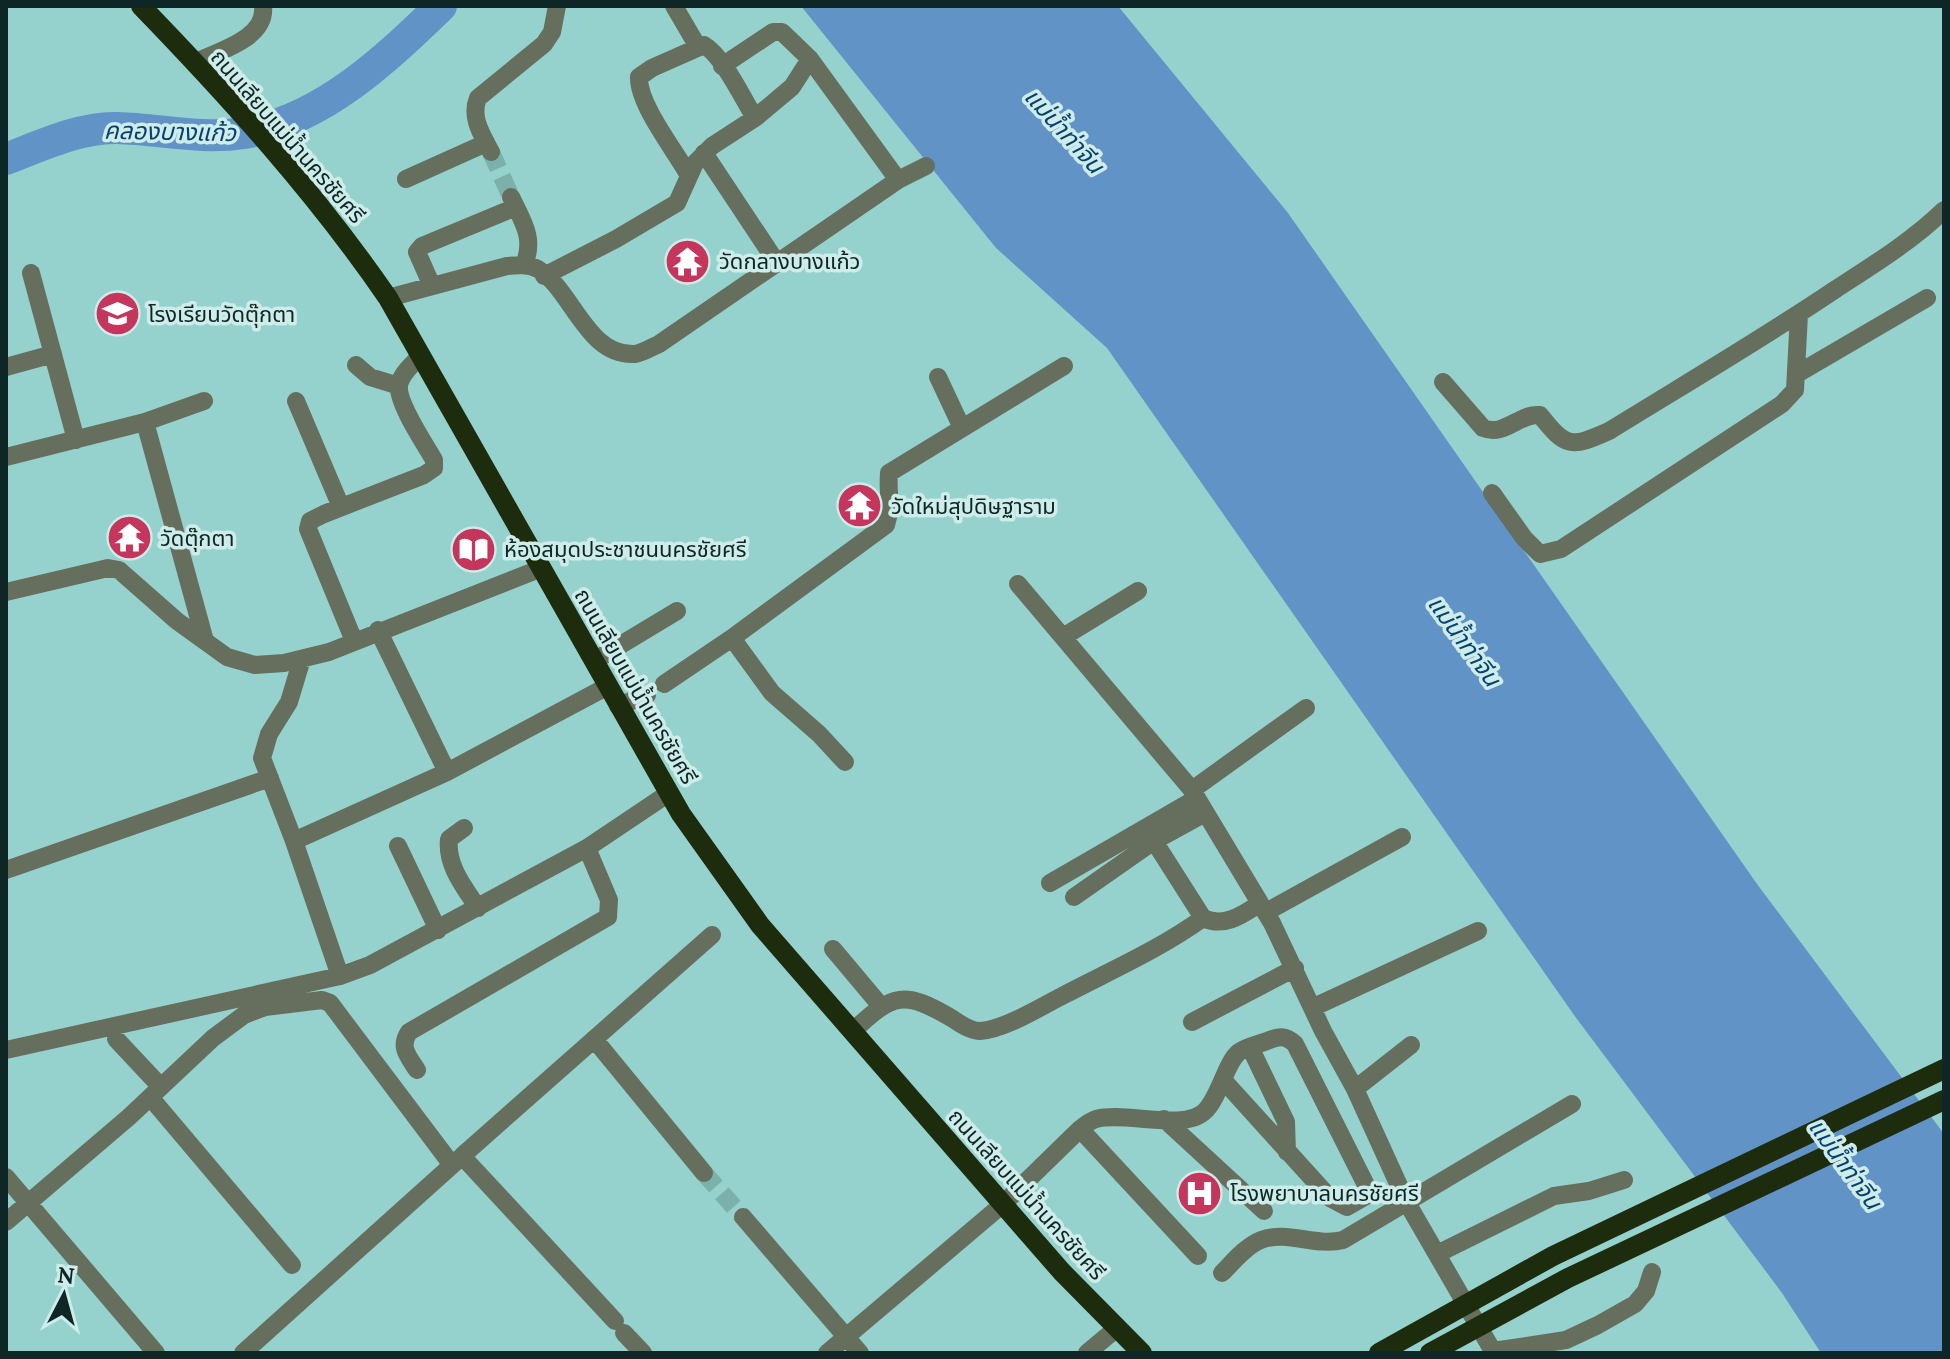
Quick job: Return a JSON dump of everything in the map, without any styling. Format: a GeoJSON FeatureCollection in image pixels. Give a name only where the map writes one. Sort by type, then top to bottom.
{"type":"FeatureCollection","features":[{"type":"Feature","properties":{"kind":"main road","name":"ถนนเลียบแม่น้ำนครชัยศรี"},"geometry":{"type":"LineString","coordinates":[[141,6],[346,239],[388,298],[669,793],[760,925],[1062,1272],[1142,1353]]}},
{"type":"Feature","properties":{"kind":"main road"},"geometry":{"type":"LineString","coordinates":[[1379,1353],[1553,1256],[1944,1069]]}},
{"type":"Feature","properties":{"kind":"main road"},"geometry":{"type":"LineString","coordinates":[[1430,1353],[1568,1278],[1944,1100]]}},
{"type":"Feature","properties":{"kind":"street"},"geometry":{"type":"LineString","coordinates":[[194,63],[260,27],[265,17],[263,6]]}},
{"type":"Feature","properties":{"kind":"street"},"geometry":{"type":"LineString","coordinates":[[406,179],[489,147],[475,119],[474,108],[478,98],[544,44],[552,32],[557,6]]}},
{"type":"Feature","properties":{"kind":"street"},"geometry":{"type":"LineString","coordinates":[[674,6],[698,47]]}},
{"type":"Feature","properties":{"kind":"street"},"geometry":{"type":"LineString","coordinates":[[722,66],[773,32],[782,32],[790,37],[810,59],[898,180]]}},
{"type":"Feature","properties":{"kind":"street"},"geometry":{"type":"LineString","coordinates":[[688,174],[648,105],[639,85],[639,77],[704,45],[710,48],[755,118]]}},
{"type":"Feature","properties":{"kind":"street"},"geometry":{"type":"LineString","coordinates":[[544,276],[677,203],[688,174],[704,153],[755,118],[792,87],[810,59]]}},
{"type":"Feature","properties":{"kind":"street"},"geometry":{"type":"LineString","coordinates":[[704,153],[777,263]]}},
{"type":"Feature","properties":{"kind":"street"},"geometry":{"type":"LineString","coordinates":[[388,298],[507,266],[524,265],[539,270],[609,349],[638,354],[659,344],[898,180],[926,166]]}},
{"type":"Feature","properties":{"kind":"street"},"geometry":{"type":"LineString","coordinates":[[432,286],[417,252],[422,246],[514,202],[530,241],[530,251],[524,265]]}},
{"type":"Feature","properties":{"kind":"street"},"geometry":{"type":"LineString","coordinates":[[1443,382],[1483,428],[1498,431],[1530,414],[1540,415],[1556,436],[1574,444],[1609,431],[1799,314],[1875,264],[1929,225],[1944,210]]}},
{"type":"Feature","properties":{"kind":"street"},"geometry":{"type":"LineString","coordinates":[[31,273],[76,440]]}},
{"type":"Feature","properties":{"kind":"street"},"geometry":{"type":"LineString","coordinates":[[1797,374],[1927,298]]}},
{"type":"Feature","properties":{"kind":"street"},"geometry":{"type":"LineString","coordinates":[[1492,493],[1524,538],[1540,554],[1561,549],[1782,404],[1795,390],[1799,314]]}},
{"type":"Feature","properties":{"kind":"street"},"geometry":{"type":"LineString","coordinates":[[6,367],[53,354]]}},
{"type":"Feature","properties":{"kind":"street"},"geometry":{"type":"LineString","coordinates":[[354,641],[308,529],[310,521],[424,475],[434,468],[434,460],[402,400],[399,386],[402,377],[421,355]]}},
{"type":"Feature","properties":{"kind":"street"},"geometry":{"type":"LineString","coordinates":[[356,365],[370,377],[399,386]]}},
{"type":"Feature","properties":{"kind":"street"},"geometry":{"type":"LineString","coordinates":[[664,684],[880,531],[886,525],[892,506],[889,473],[1064,366]]}},
{"type":"Feature","properties":{"kind":"street"},"geometry":{"type":"LineString","coordinates":[[938,377],[962,428]]}},
{"type":"Feature","properties":{"kind":"street"},"geometry":{"type":"LineString","coordinates":[[6,457],[145,422],[204,401]]}},
{"type":"Feature","properties":{"kind":"street"},"geometry":{"type":"LineString","coordinates":[[296,401],[341,507]]}},
{"type":"Feature","properties":{"kind":"street"},"geometry":{"type":"LineString","coordinates":[[145,422],[205,641]]}},
{"type":"Feature","properties":{"kind":"street"},"geometry":{"type":"LineString","coordinates":[[6,592],[108,568],[119,570],[177,621],[227,657],[255,665],[284,663],[329,652],[378,630],[542,568]]}},
{"type":"Feature","properties":{"kind":"street"},"geometry":{"type":"LineString","coordinates":[[1018,584],[1198,800],[1295,968],[1406,1201],[1494,1352],[1566,1340],[1598,1325],[1635,1304],[1646,1291],[1652,1272]]}},
{"type":"Feature","properties":{"kind":"street"},"geometry":{"type":"LineString","coordinates":[[1063,637],[1138,591]]}},
{"type":"Feature","properties":{"kind":"street"},"geometry":{"type":"LineString","coordinates":[[594,661],[677,611]]}},
{"type":"Feature","properties":{"kind":"street"},"geometry":{"type":"LineString","coordinates":[[378,630],[447,772]]}},
{"type":"Feature","properties":{"kind":"street"},"geometry":{"type":"LineString","coordinates":[[732,638],[772,693],[819,734],[845,762]]}},
{"type":"Feature","properties":{"kind":"street"},"geometry":{"type":"LineString","coordinates":[[302,659],[289,702],[269,734],[262,758],[340,976]]}},
{"type":"Feature","properties":{"kind":"street"},"geometry":{"type":"LineString","coordinates":[[294,841],[447,772],[608,686]]}},
{"type":"Feature","properties":{"kind":"street"},"geometry":{"type":"LineString","coordinates":[[618,706],[647,695]]}},
{"type":"Feature","properties":{"kind":"street"},"geometry":{"type":"LineString","coordinates":[[1074,897],[1154,841],[1306,708]]}},
{"type":"Feature","properties":{"kind":"street"},"geometry":{"type":"LineString","coordinates":[[6,870],[270,778]]}},
{"type":"Feature","properties":{"kind":"street"},"geometry":{"type":"LineString","coordinates":[[6,1050],[340,976],[370,965],[587,848],[669,793]]}},
{"type":"Feature","properties":{"kind":"street"},"geometry":{"type":"LineString","coordinates":[[1050,883],[1198,800]]}},
{"type":"Feature","properties":{"kind":"street"},"geometry":{"type":"LineString","coordinates":[[464,828],[449,839],[448,851],[457,876],[478,908]]}},
{"type":"Feature","properties":{"kind":"street"},"geometry":{"type":"LineString","coordinates":[[1154,841],[1203,918],[1214,923],[1239,918],[1262,908],[1402,837]]}},
{"type":"Feature","properties":{"kind":"street"},"geometry":{"type":"LineString","coordinates":[[398,846],[438,930]]}},
{"type":"Feature","properties":{"kind":"street"},"geometry":{"type":"LineString","coordinates":[[417,1070],[404,1048],[403,1040],[409,1032],[608,917],[609,900],[587,848]]}},
{"type":"Feature","properties":{"kind":"street"},"geometry":{"type":"LineString","coordinates":[[853,1031],[880,1005],[899,1000],[924,1002],[964,1026],[979,1031],[1009,1022],[1171,942],[1203,918]]}},
{"type":"Feature","properties":{"kind":"street"},"geometry":{"type":"LineString","coordinates":[[1314,1007],[1478,931]]}},
{"type":"Feature","properties":{"kind":"street"},"geometry":{"type":"LineString","coordinates":[[243,1353],[712,935]]}},
{"type":"Feature","properties":{"kind":"street"},"geometry":{"type":"LineString","coordinates":[[833,949],[880,1005]]}},
{"type":"Feature","properties":{"kind":"street"},"geometry":{"type":"LineString","coordinates":[[1192,1022],[1295,968]]}},
{"type":"Feature","properties":{"kind":"street"},"geometry":{"type":"LineString","coordinates":[[6,1222],[156,1092],[213,1038],[244,1015],[265,1007],[322,1000],[338,1010],[457,1160],[643,1353]]}},
{"type":"Feature","properties":{"kind":"street"},"geometry":{"type":"LineString","coordinates":[[827,1353],[1003,1204],[1080,1129],[1094,1120],[1111,1117],[1187,1121],[1205,1112],[1239,1052],[1278,1037],[1288,1037],[1295,1044],[1366,1185],[1366,1196],[1354,1205],[1339,1205],[1319,1189],[1224,1081]]}},
{"type":"Feature","properties":{"kind":"street"},"geometry":{"type":"LineString","coordinates":[[116,1039],[292,1265]]}},
{"type":"Feature","properties":{"kind":"street"},"geometry":{"type":"LineString","coordinates":[[594,1039],[704,1173]]}},
{"type":"Feature","properties":{"kind":"street"},"geometry":{"type":"LineString","coordinates":[[1355,1089],[1411,1045]]}},
{"type":"Feature","properties":{"kind":"street"},"geometry":{"type":"LineString","coordinates":[[1250,1047],[1286,1122],[1287,1152]]}},
{"type":"Feature","properties":{"kind":"street"},"geometry":{"type":"LineString","coordinates":[[1222,1273],[1251,1245],[1262,1239],[1275,1237],[1317,1243],[1343,1240],[1572,1104]]}},
{"type":"Feature","properties":{"kind":"street"},"geometry":{"type":"LineString","coordinates":[[1164,1119],[1264,1211]]}},
{"type":"Feature","properties":{"kind":"street"},"geometry":{"type":"LineString","coordinates":[[1080,1129],[1198,1256]]}},
{"type":"Feature","properties":{"kind":"street"},"geometry":{"type":"LineString","coordinates":[[6,1177],[156,1353]]}},
{"type":"Feature","properties":{"kind":"street"},"geometry":{"type":"LineString","coordinates":[[1437,1254],[1554,1196],[1589,1191],[1624,1180]]}},
{"type":"Feature","properties":{"kind":"street"},"geometry":{"type":"LineString","coordinates":[[743,1217],[860,1353]]}},
{"type":"Feature","properties":{"kind":"street"},"geometry":{"type":"LineString","coordinates":[[1087,1353],[1117,1328]]}},
{"type":"Feature","properties":{"kind":"water","name":"แม่น้ำท่าจีน"},"geometry":{"type":"Polygon","coordinates":[[[801,6],[1118,6],[1288,213],[1757,884],[1944,1134],[1944,1353],[1821,1353],[1782,1293],[1574,1015],[1107,348],[996,248],[801,6]]]}},
{"type":"Feature","properties":{"kind":"waterway","name":"คลองบางแก้ว"},"geometry":{"type":"LineString","coordinates":[[6,159],[60,138],[103,129],[228,135],[273,126],[327,101],[352,84],[441,6]]}},
{"type":"Feature","properties":{"kind":"tunnel"},"geometry":{"type":"LineString","coordinates":[[491,152],[511,197]]}},
{"type":"Feature","properties":{"kind":"tunnel"},"geometry":{"type":"LineString","coordinates":[[704,1173],[743,1217]]}},
{"type":"Feature","properties":{"kind":"place","name":"วัดกลางบางแก้ว"},"geometry":{"type":"Point","coordinates":[688,261]}},
{"type":"Feature","properties":{"kind":"place","name":"โรงเรียนวัดตุ๊กตา"},"geometry":{"type":"Point","coordinates":[117,314]}},
{"type":"Feature","properties":{"kind":"place","name":"วัดใหม่สุปดิษฐาราม"},"geometry":{"type":"Point","coordinates":[860,506]}},
{"type":"Feature","properties":{"kind":"place","name":"วัดตุ๊กตา"},"geometry":{"type":"Point","coordinates":[129,538]}},
{"type":"Feature","properties":{"kind":"place","name":"ห้องสมุดประชาชนนครชัยศรี"},"geometry":{"type":"Point","coordinates":[473,549]}},
{"type":"Feature","properties":{"kind":"place","name":"โรงพยาบาลนครชัยศรี"},"geometry":{"type":"Point","coordinates":[1199,1193]}}]}
